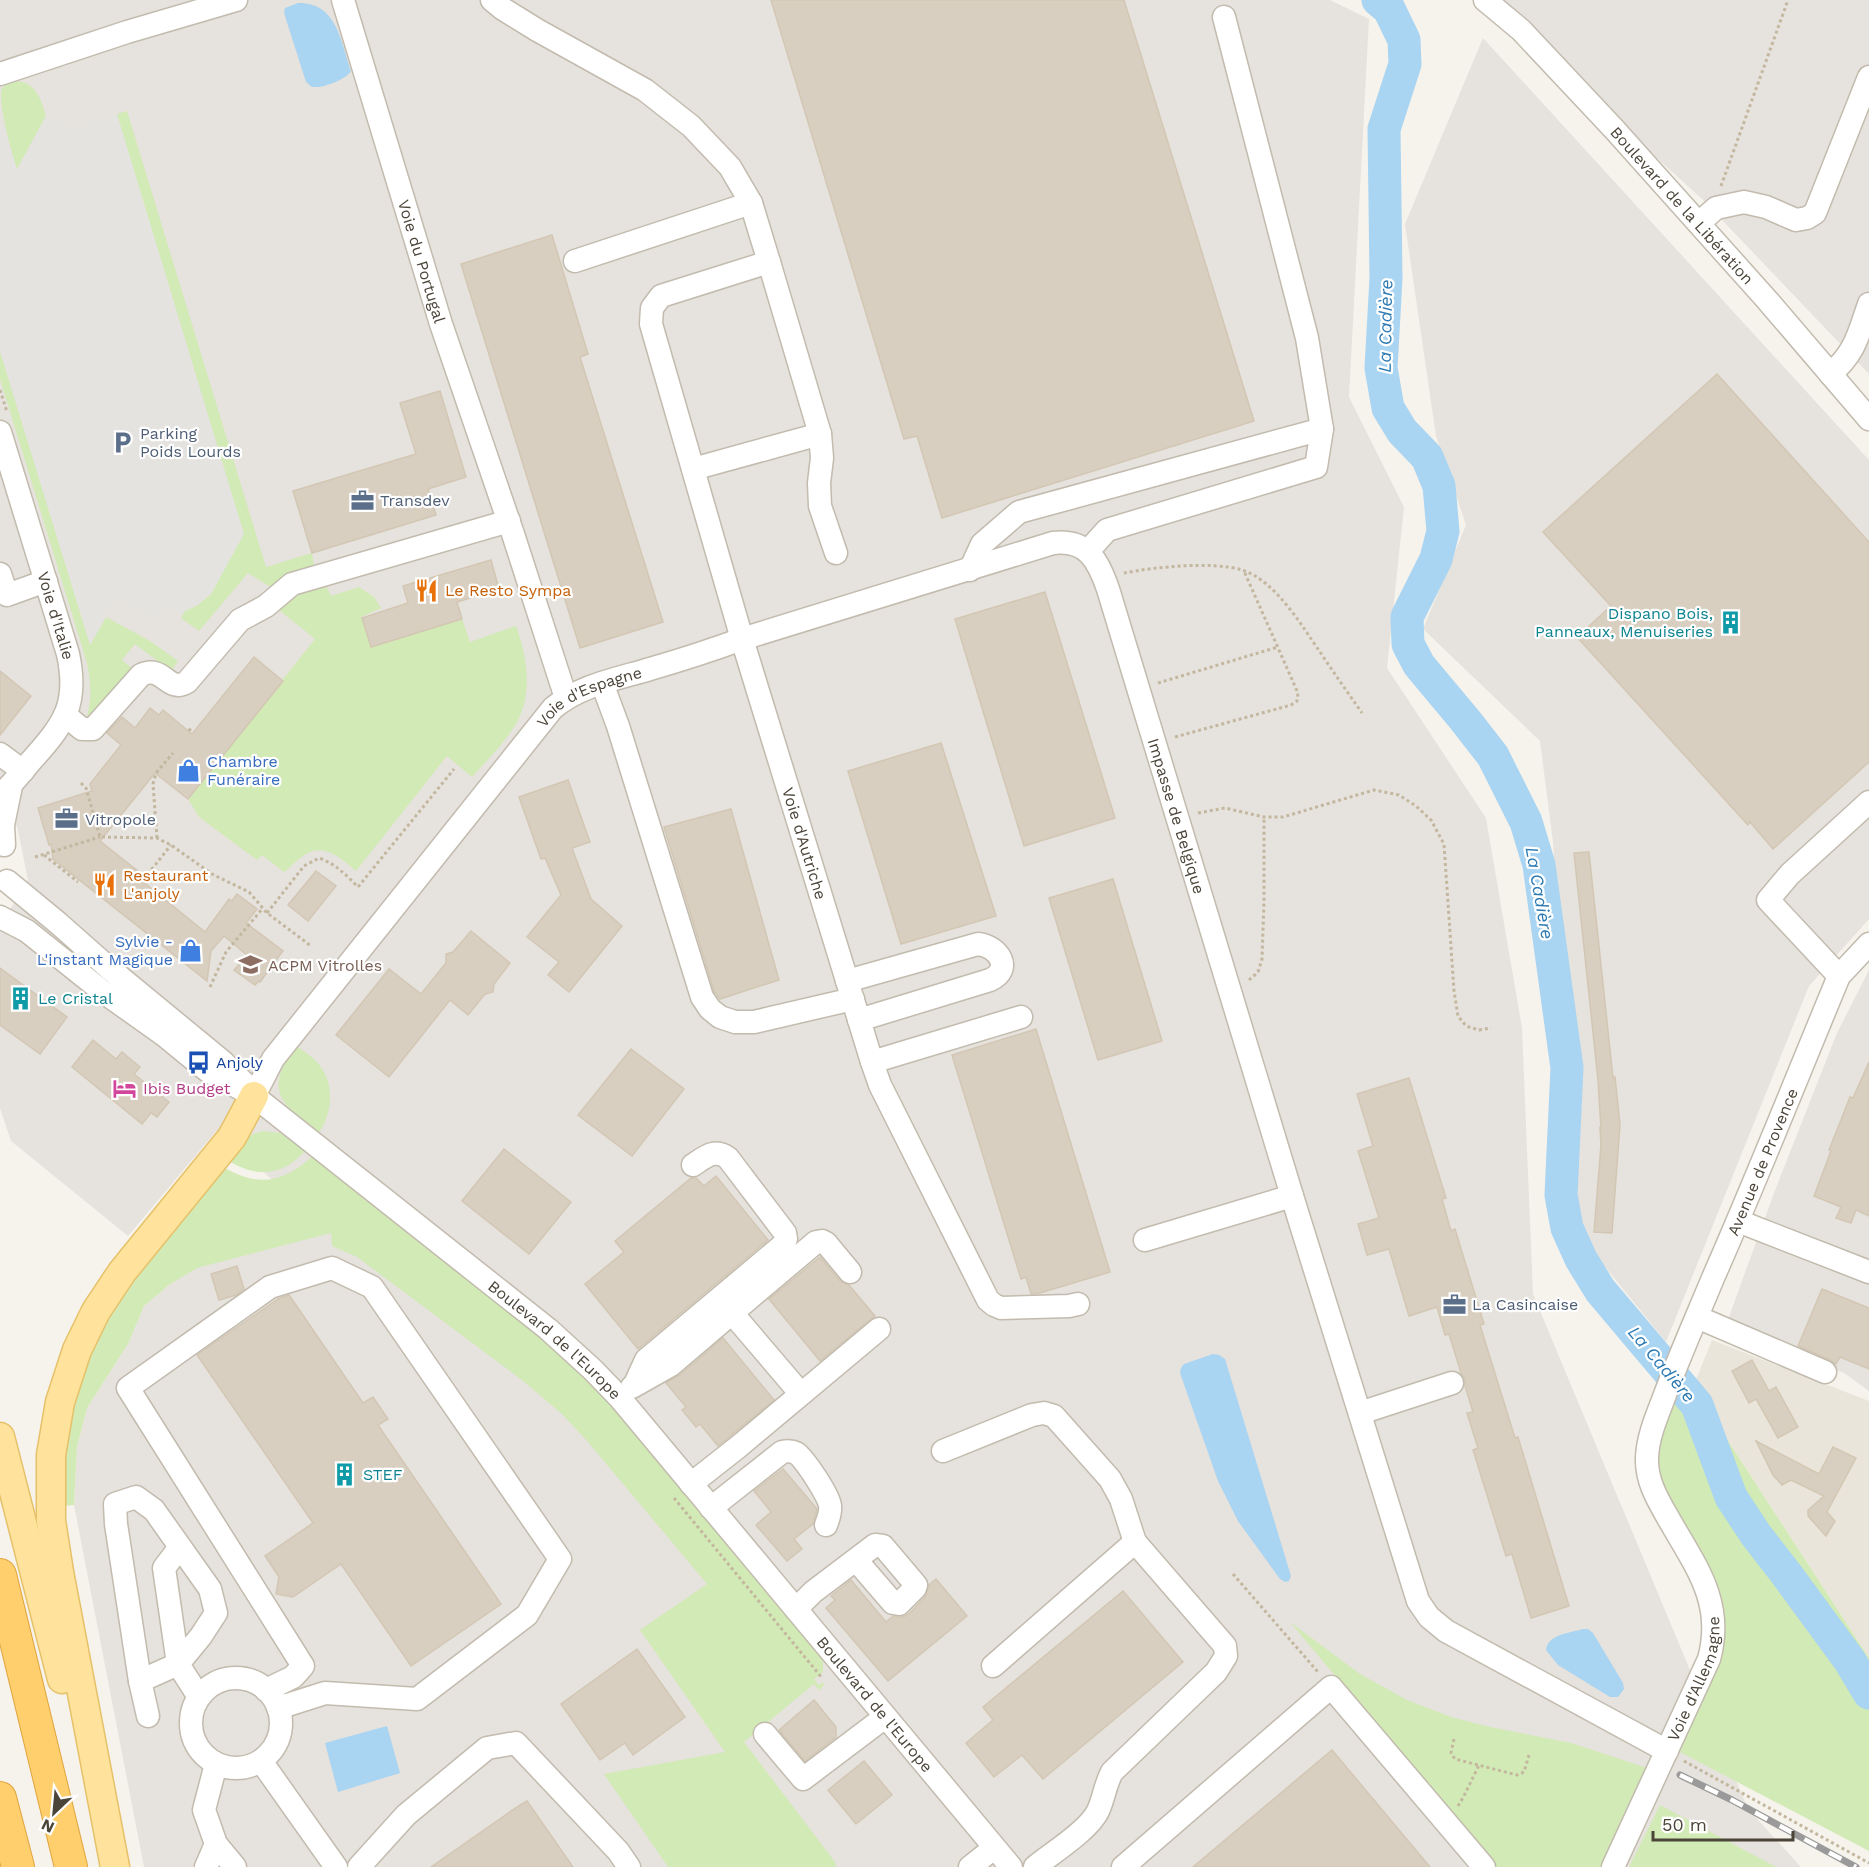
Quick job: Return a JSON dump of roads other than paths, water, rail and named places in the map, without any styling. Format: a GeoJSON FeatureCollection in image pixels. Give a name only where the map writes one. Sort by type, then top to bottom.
{"type":"FeatureCollection","features":[{"type":"Feature","properties":{"kind":"highway"},"geometry":{"type":"LineString","coordinates":[[0,1575],[71,1867]]}},
{"type":"Feature","properties":{"kind":"highway"},"geometry":{"type":"LineString","coordinates":[[0,1798],[18,1867]]}},
{"type":"Feature","properties":{"kind":"main road"},"geometry":{"type":"LineString","coordinates":[[115,1867],[58,1572],[51,1521],[51,1455],[58,1413],[77,1350],[96,1311],[122,1272],[232,1137],[254,1096]]}},
{"type":"Feature","properties":{"kind":"main road"},"geometry":{"type":"LineString","coordinates":[[0,1437],[110,1867]]}},
{"type":"Feature","properties":{"kind":"street"},"geometry":{"type":"LineString","coordinates":[[0,74],[127,32],[236,0]]}},
{"type":"Feature","properties":{"kind":"street","name":"Voie du Portugal"},"geometry":{"type":"LineString","coordinates":[[343,0],[441,324],[509,521],[566,698]]}},
{"type":"Feature","properties":{"kind":"street"},"geometry":{"type":"LineString","coordinates":[[492,0],[537,30],[645,90],[691,126],[730,167],[751,203],[820,434],[822,459],[819,483],[820,506],[836,553]]}},
{"type":"Feature","properties":{"kind":"street","name":"Boulevard de la Libération"},"geometry":{"type":"LineString","coordinates":[[1485,0],[1521,30],[1614,129],[1768,301],[1869,419]]}},
{"type":"Feature","properties":{"kind":"street"},"geometry":{"type":"LineString","coordinates":[[1088,551],[1107,530],[1316,467],[1322,429],[1307,338],[1224,17]]}},
{"type":"Feature","properties":{"kind":"street"},"geometry":{"type":"LineString","coordinates":[[1699,223],[1716,208],[1744,202],[1755,203],[1796,220],[1807,218],[1815,213],[1869,77]]}},
{"type":"Feature","properties":{"kind":"street"},"geometry":{"type":"LineString","coordinates":[[575,261],[751,203]]}},
{"type":"Feature","properties":{"kind":"street","name":"Voie d'Autriche"},"geometry":{"type":"LineString","coordinates":[[769,262],[661,296],[652,308],[651,324],[742,639],[880,1085],[988,1300],[1001,1308],[1078,1304]]}},
{"type":"Feature","properties":{"kind":"street"},"geometry":{"type":"LineString","coordinates":[[1830,374],[1853,349],[1869,304]]}},
{"type":"Feature","properties":{"kind":"street"},"geometry":{"type":"LineString","coordinates":[[970,570],[982,544],[1018,512],[1322,429]]}},
{"type":"Feature","properties":{"kind":"street","name":"Voie d'Italie"},"geometry":{"type":"LineString","coordinates":[[0,432],[72,672],[70,702],[56,732],[12,784],[3,825],[2,842],[9,856],[9,869],[3,886]]}},
{"type":"Feature","properties":{"kind":"street"},"geometry":{"type":"LineString","coordinates":[[693,470],[820,434]]}},
{"type":"Feature","properties":{"kind":"street"},"geometry":{"type":"LineString","coordinates":[[65,715],[82,729],[93,729],[141,675],[150,671],[157,672],[173,684],[182,685],[240,620],[266,606],[292,584],[509,521]]}},
{"type":"Feature","properties":{"kind":"street","name":"Voie d'Espagne"},"geometry":{"type":"LineString","coordinates":[[254,1096],[278,1052],[546,718],[566,698],[602,683],[1053,543],[1071,543],[1088,551]]}},
{"type":"Feature","properties":{"kind":"street","name":"Impasse de Belgique"},"geometry":{"type":"LineString","coordinates":[[1088,551],[1105,579],[1292,1196],[1418,1601],[1429,1617],[1446,1632],[1667,1751]]}},
{"type":"Feature","properties":{"kind":"street"},"geometry":{"type":"LineString","coordinates":[[0,574],[2,596],[46,581]]}},
{"type":"Feature","properties":{"kind":"street"},"geometry":{"type":"LineString","coordinates":[[602,683],[618,726],[702,997],[710,1009],[720,1017],[735,1022],[754,1022],[853,1000],[990,980],[997,977],[1002,963],[999,954],[991,948],[978,944],[853,1000]]}},
{"type":"Feature","properties":{"kind":"street"},"geometry":{"type":"LineString","coordinates":[[0,754],[12,784]]}},
{"type":"Feature","properties":{"kind":"street"},"geometry":{"type":"LineString","coordinates":[[1839,976],[1768,900],[1790,874],[1869,802]]}},
{"type":"Feature","properties":{"kind":"street"},"geometry":{"type":"LineString","coordinates":[[3,886],[58,923],[223,1062],[254,1096]]}},
{"type":"Feature","properties":{"kind":"street","name":"Boulevard de l'Europe"},"geometry":{"type":"LineString","coordinates":[[0,917],[27,931],[208,1071],[254,1096],[627,1391],[681,1489],[711,1508],[1011,1867]]}},
{"type":"Feature","properties":{"kind":"street","name":"Avenue de Provence"},"geometry":{"type":"LineString","coordinates":[[1667,1389],[1839,976],[1869,944]]}},
{"type":"Feature","properties":{"kind":"street"},"geometry":{"type":"LineString","coordinates":[[869,1054],[1021,1017]]}},
{"type":"Feature","properties":{"kind":"street"},"geometry":{"type":"LineString","coordinates":[[627,1391],[646,1360],[783,1245],[786,1239],[785,1233],[722,1153],[715,1152],[693,1165]]}},
{"type":"Feature","properties":{"kind":"street"},"geometry":{"type":"LineString","coordinates":[[1145,1240],[1292,1196]]}},
{"type":"Feature","properties":{"kind":"street"},"geometry":{"type":"LineString","coordinates":[[1738,1221],[1869,1272]]}},
{"type":"Feature","properties":{"kind":"street"},"geometry":{"type":"LineString","coordinates":[[627,1391],[671,1365],[816,1242],[826,1243],[850,1272]]}},
{"type":"Feature","properties":{"kind":"street"},"geometry":{"type":"LineString","coordinates":[[332,1268],[372,1287],[560,1559],[527,1615],[417,1699],[325,1693],[272,1699],[303,1666],[128,1388],[270,1287],[332,1268]]}},
{"type":"Feature","properties":{"kind":"street"},"geometry":{"type":"LineString","coordinates":[[732,1312],[801,1394]]}},
{"type":"Feature","properties":{"kind":"street"},"geometry":{"type":"LineString","coordinates":[[1697,1317],[1825,1372]]}},
{"type":"Feature","properties":{"kind":"street"},"geometry":{"type":"LineString","coordinates":[[681,1489],[879,1329]]}},
{"type":"Feature","properties":{"kind":"street"},"geometry":{"type":"LineString","coordinates":[[1360,1413],[1452,1383]]}},
{"type":"Feature","properties":{"kind":"street","name":"Voie d'Allemagne"},"geometry":{"type":"LineString","coordinates":[[1613,1867],[1709,1659],[1714,1630],[1709,1596],[1703,1580],[1657,1499],[1648,1470],[1649,1442],[1667,1389]]}},
{"type":"Feature","properties":{"kind":"street"},"geometry":{"type":"LineString","coordinates":[[943,1450],[1032,1415],[1044,1413],[1054,1416],[1110,1479],[1121,1498],[1135,1542],[1225,1646],[1226,1656],[1216,1672],[1112,1772],[1106,1784],[1102,1802],[1089,1824],[1035,1867]]}},
{"type":"Feature","properties":{"kind":"street"},"geometry":{"type":"LineString","coordinates":[[711,1508],[782,1452],[789,1451],[797,1454],[827,1494],[831,1504],[826,1525]]}},
{"type":"Feature","properties":{"kind":"street"},"geometry":{"type":"LineString","coordinates":[[140,1680],[178,1664],[216,1613],[210,1589],[153,1510],[136,1497],[115,1504],[116,1524],[140,1680],[148,1716]]}},
{"type":"Feature","properties":{"kind":"street"},"geometry":{"type":"LineString","coordinates":[[993,1666],[1135,1542]]}},
{"type":"Feature","properties":{"kind":"street"},"geometry":{"type":"LineString","coordinates":[[180,1547],[164,1568],[178,1664],[199,1697]]}},
{"type":"Feature","properties":{"kind":"street"},"geometry":{"type":"LineString","coordinates":[[796,1609],[813,1592],[856,1560]]}},
{"type":"Feature","properties":{"kind":"street"},"geometry":{"type":"LineString","coordinates":[[237,1678],[253,1682],[272,1699],[281,1723],[279,1738],[271,1752],[261,1761],[246,1768],[231,1769],[216,1764],[203,1755],[192,1735],[190,1720],[199,1697],[210,1686],[222,1680],[237,1678]]}},
{"type":"Feature","properties":{"kind":"street"},"geometry":{"type":"LineString","coordinates":[[1123,1867],[1331,1687],[1484,1867]]}},
{"type":"Feature","properties":{"kind":"street"},"geometry":{"type":"LineString","coordinates":[[765,1734],[803,1779],[885,1717]]}},
{"type":"Feature","properties":{"kind":"street"},"geometry":{"type":"LineString","coordinates":[[359,1867],[406,1815],[487,1749],[516,1743],[618,1851],[629,1867]]}},
{"type":"Feature","properties":{"kind":"street"},"geometry":{"type":"LineString","coordinates":[[261,1761],[336,1867]]}},
{"type":"Feature","properties":{"kind":"street"},"geometry":{"type":"LineString","coordinates":[[216,1764],[204,1810],[216,1844],[235,1867]]}},
{"type":"Feature","properties":{"kind":"street"},"geometry":{"type":"LineString","coordinates":[[206,1867],[216,1844]]}},
{"type":"Feature","properties":{"kind":"street"},"geometry":{"type":"LineString","coordinates":[[970,1867],[994,1848]]}},
{"type":"Feature","properties":{"kind":"water"},"geometry":{"type":"Polygon","coordinates":[[[298,3],[311,4],[329,16],[340,36],[351,71],[345,77],[319,87],[312,87],[306,82],[284,13],[285,8],[298,3]]]}},
{"type":"Feature","properties":{"kind":"water"},"geometry":{"type":"Polygon","coordinates":[[[1213,1354],[1225,1359],[1291,1576],[1289,1581],[1285,1582],[1280,1579],[1238,1521],[1218,1481],[1180,1373],[1184,1364],[1213,1354]]]}},
{"type":"Feature","properties":{"kind":"water"},"geometry":{"type":"Polygon","coordinates":[[[1588,1629],[1593,1633],[1623,1683],[1624,1689],[1618,1697],[1610,1697],[1558,1665],[1546,1650],[1555,1637],[1588,1629]]]}},
{"type":"Feature","properties":{"kind":"water"},"geometry":{"type":"Polygon","coordinates":[[[387,1726],[400,1773],[338,1792],[325,1743],[387,1726]]]}},
{"type":"Feature","properties":{"kind":"waterway","name":"La Cadière"},"geometry":{"type":"LineString","coordinates":[[1378,0],[1389,9],[1404,40],[1405,64],[1384,129],[1386,278],[1381,368],[1388,408],[1402,431],[1427,457],[1439,486],[1443,531],[1436,559],[1407,617],[1408,644],[1419,665],[1493,756],[1526,822],[1539,865],[1567,1068],[1561,1195],[1567,1228],[1581,1259],[1600,1290],[1697,1405],[1731,1497],[1756,1535],[1850,1661],[1869,1693]]}},
{"type":"Feature","properties":{"kind":"railway"},"geometry":{"type":"LineString","coordinates":[[1680,1775],[1732,1800],[1856,1867]]}},
{"type":"Feature","properties":{"kind":"place","name":"Parking Poids Lourds"},"geometry":{"type":"Point","coordinates":[122,442]}},
{"type":"Feature","properties":{"kind":"place","name":"Transdev"},"geometry":{"type":"Point","coordinates":[362,500]}},
{"type":"Feature","properties":{"kind":"place","name":"Le Resto Sympa"},"geometry":{"type":"Point","coordinates":[427,590]}},
{"type":"Feature","properties":{"kind":"place","name":"Dispano Bois, Panneaux, Menuiseries"},"geometry":{"type":"Point","coordinates":[1731,622]}},
{"type":"Feature","properties":{"kind":"place","name":"Chambre Funéraire"},"geometry":{"type":"Point","coordinates":[189,770]}},
{"type":"Feature","properties":{"kind":"place","name":"Vitropole"},"geometry":{"type":"Point","coordinates":[67,819]}},
{"type":"Feature","properties":{"kind":"place","name":"Restaurant L'anjoly"},"geometry":{"type":"Point","coordinates":[105,884]}},
{"type":"Feature","properties":{"kind":"place","name":"Sylvie - L'instant Magique"},"geometry":{"type":"Point","coordinates":[191,950]}},
{"type":"Feature","properties":{"kind":"place","name":"ACPM Vitrolles"},"geometry":{"type":"Point","coordinates":[250,965]}},
{"type":"Feature","properties":{"kind":"place","name":"Le Cristal"},"geometry":{"type":"Point","coordinates":[20,998]}},
{"type":"Feature","properties":{"kind":"place","name":"Anjoly"},"geometry":{"type":"Point","coordinates":[198,1062]}},
{"type":"Feature","properties":{"kind":"place","name":"Ibis Budget"},"geometry":{"type":"Point","coordinates":[125,1088]}},
{"type":"Feature","properties":{"kind":"place","name":"La Casincaise"},"geometry":{"type":"Point","coordinates":[1454,1304]}},
{"type":"Feature","properties":{"kind":"place","name":"STEF"},"geometry":{"type":"Point","coordinates":[345,1474]}}]}
